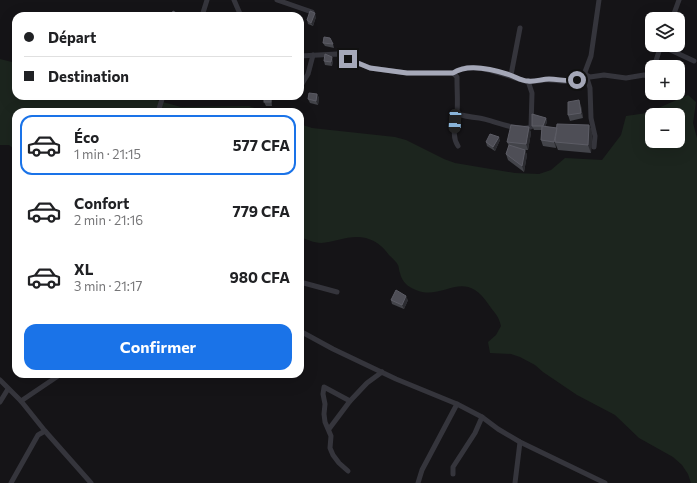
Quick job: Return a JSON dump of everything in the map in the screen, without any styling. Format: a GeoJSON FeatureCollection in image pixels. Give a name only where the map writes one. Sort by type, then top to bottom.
{"type":"FeatureCollection","features":[{"type":"Feature","properties":{"kind":"street"},"geometry":{"type":"LineString","coordinates":[[203,12],[207,0]]}},
{"type":"Feature","properties":{"kind":"street"},"geometry":{"type":"LineString","coordinates":[[234,0],[239,12]]}},
{"type":"Feature","properties":{"kind":"street"},"geometry":{"type":"LineString","coordinates":[[277,0],[312,12]]}},
{"type":"Feature","properties":{"kind":"street"},"geometry":{"type":"LineString","coordinates":[[594,147],[595,136],[591,118],[590,88],[586,72],[594,35],[599,0]]}},
{"type":"Feature","properties":{"kind":"street"},"geometry":{"type":"LineString","coordinates":[[675,12],[679,0]]}},
{"type":"Feature","properties":{"kind":"street"},"geometry":{"type":"LineString","coordinates":[[511,75],[520,28]]}},
{"type":"Feature","properties":{"kind":"street"},"geometry":{"type":"LineString","coordinates":[[675,52],[694,61]]}},
{"type":"Feature","properties":{"kind":"street"},"geometry":{"type":"LineString","coordinates":[[304,56],[337,54],[370,68],[407,73],[453,73],[458,70],[478,68],[511,75],[528,81],[548,79],[569,82],[586,75],[590,77],[604,75],[626,78],[645,75]]}},
{"type":"Feature","properties":{"kind":"street"},"geometry":{"type":"LineString","coordinates":[[304,80],[311,68],[313,55]]}},
{"type":"Feature","properties":{"kind":"street"},"geometry":{"type":"LineString","coordinates":[[453,73],[457,81],[457,114],[454,140],[458,146]]}},
{"type":"Feature","properties":{"kind":"street"},"geometry":{"type":"LineString","coordinates":[[457,114],[504,125],[528,128],[531,126],[533,103],[531,87],[528,81]]}},
{"type":"Feature","properties":{"kind":"street"},"geometry":{"type":"LineString","coordinates":[[304,283],[337,292]]}},
{"type":"Feature","properties":{"kind":"street"},"geometry":{"type":"LineString","coordinates":[[304,333],[333,349],[382,372],[457,404],[482,417],[498,429],[520,442],[605,483]]}},
{"type":"Feature","properties":{"kind":"street"},"geometry":{"type":"LineString","coordinates":[[329,429],[350,401],[367,383],[382,372]]}},
{"type":"Feature","properties":{"kind":"street"},"geometry":{"type":"LineString","coordinates":[[21,401],[55,378]]}},
{"type":"Feature","properties":{"kind":"street"},"geometry":{"type":"LineString","coordinates":[[0,380],[21,401],[45,431],[91,483]]}},
{"type":"Feature","properties":{"kind":"street"},"geometry":{"type":"LineString","coordinates":[[348,471],[339,463],[330,448],[331,436],[325,422],[324,414],[324,387],[350,401]]}},
{"type":"Feature","properties":{"kind":"street"},"geometry":{"type":"LineString","coordinates":[[0,402],[8,389]]}},
{"type":"Feature","properties":{"kind":"street"},"geometry":{"type":"LineString","coordinates":[[418,483],[422,470],[457,404]]}},
{"type":"Feature","properties":{"kind":"street"},"geometry":{"type":"LineString","coordinates":[[454,474],[453,467],[475,433],[482,417]]}},
{"type":"Feature","properties":{"kind":"street"},"geometry":{"type":"LineString","coordinates":[[11,483],[38,435],[45,431]]}},
{"type":"Feature","properties":{"kind":"street"},"geometry":{"type":"LineString","coordinates":[[515,483],[520,442]]}},
{"type":"Feature","properties":{"kind":"shaded area"},"geometry":{"type":"Polygon","coordinates":[[[0,59],[12,62],[12,100],[156,100],[181,107],[249,106],[255,108],[12,108],[12,148],[9,145],[0,145],[0,59]]]}},
{"type":"Feature","properties":{"kind":"shaded area"},"geometry":{"type":"Polygon","coordinates":[[[688,95],[696,102],[693,123],[697,138],[697,483],[691,483],[688,474],[682,465],[673,457],[639,438],[615,415],[577,395],[535,365],[520,357],[511,354],[490,353],[488,342],[496,335],[501,326],[500,322],[496,314],[480,294],[471,288],[462,286],[453,287],[436,292],[426,292],[413,289],[404,282],[398,265],[384,249],[374,241],[366,238],[354,237],[321,243],[304,239],[304,125],[312,128],[395,137],[406,140],[455,163],[515,173],[539,174],[551,170],[565,158],[602,160],[621,135],[626,116],[645,113],[645,148],[685,148],[685,108],[658,108],[677,100],[685,100],[685,96],[688,95]]]}},
{"type":"Feature","properties":{"kind":"building"},"geometry":{"type":"Polygon","coordinates":[[[310,11],[315,13],[311,23],[307,20],[310,11]]]}},
{"type":"Feature","properties":{"kind":"building"},"geometry":{"type":"Polygon","coordinates":[[[324,37],[330,38],[333,44],[323,43],[324,37]]]}},
{"type":"Feature","properties":{"kind":"building"},"geometry":{"type":"Polygon","coordinates":[[[325,54],[332,57],[331,62],[324,61],[325,54]]]}},
{"type":"Feature","properties":{"kind":"building"},"geometry":{"type":"Polygon","coordinates":[[[309,93],[317,94],[316,101],[308,99],[309,93]]]}},
{"type":"Feature","properties":{"kind":"building"},"geometry":{"type":"Polygon","coordinates":[[[264,100],[271,100],[271,102],[264,102],[264,100]]]}},
{"type":"Feature","properties":{"kind":"building"},"geometry":{"type":"Polygon","coordinates":[[[579,100],[581,113],[568,115],[568,102],[579,100]]]}},
{"type":"Feature","properties":{"kind":"building"},"geometry":{"type":"Polygon","coordinates":[[[532,114],[546,118],[543,126],[532,126],[532,114]]]}},
{"type":"Feature","properties":{"kind":"building"},"geometry":{"type":"Polygon","coordinates":[[[557,124],[589,125],[588,145],[555,142],[557,124]]]}},
{"type":"Feature","properties":{"kind":"building"},"geometry":{"type":"Polygon","coordinates":[[[511,125],[529,127],[526,144],[507,142],[511,125]]]}},
{"type":"Feature","properties":{"kind":"building"},"geometry":{"type":"Polygon","coordinates":[[[542,126],[557,128],[554,142],[541,140],[542,126]]]}},
{"type":"Feature","properties":{"kind":"building"},"geometry":{"type":"Polygon","coordinates":[[[490,134],[499,137],[493,147],[486,142],[490,134]]]}},
{"type":"Feature","properties":{"kind":"building"},"geometry":{"type":"Polygon","coordinates":[[[509,145],[525,150],[522,166],[506,154],[509,145]]]}},
{"type":"Feature","properties":{"kind":"building"},"geometry":{"type":"Polygon","coordinates":[[[396,290],[406,296],[402,305],[391,300],[396,290]]]}},
{"type":"Feature","properties":{"kind":"route"},"geometry":{"type":"LineString","coordinates":[[348,59],[370,68],[407,73],[453,73],[458,70],[478,68],[511,75],[528,81],[548,79],[569,82],[577,80]]}}]}
